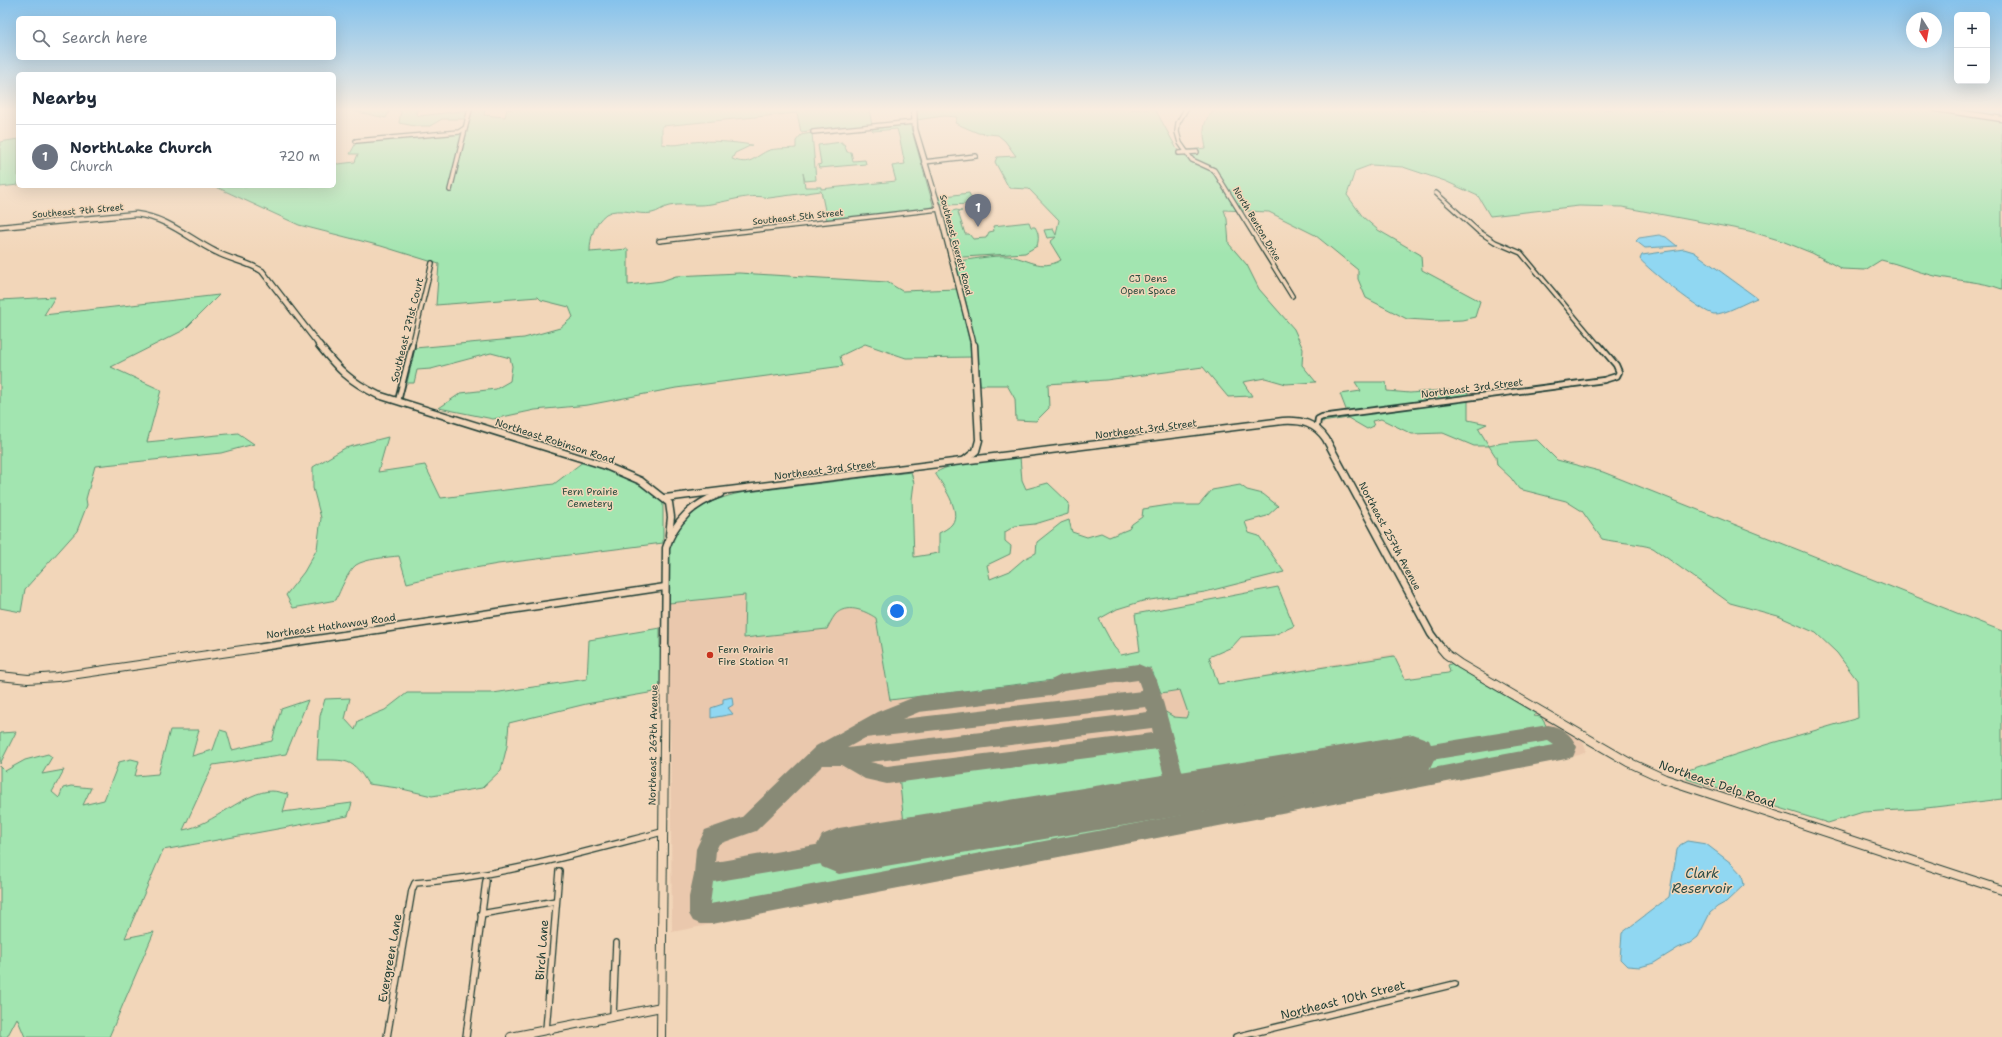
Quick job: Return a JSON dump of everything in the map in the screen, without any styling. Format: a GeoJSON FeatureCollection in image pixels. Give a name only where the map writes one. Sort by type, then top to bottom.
{"type":"FeatureCollection","features":[{"type":"Feature","properties":{"kind":"street"},"geometry":{"type":"LineString","coordinates":[[450,190],[458,157]]}},
{"type":"Feature","properties":{"kind":"street","name":"Southeast Everett Road"},"geometry":{"type":"LineString","coordinates":[[923,157],[939,209],[973,340],[978,369],[980,440],[976,451],[962,460]]}},
{"type":"Feature","properties":{"kind":"street"},"geometry":{"type":"LineString","coordinates":[[924,162],[964,157]]}},
{"type":"Feature","properties":{"kind":"street","name":"North Benton Drive"},"geometry":{"type":"LineString","coordinates":[[1190,157],[1192,160],[1208,166],[1216,172],[1292,296]]}},
{"type":"Feature","properties":{"kind":"street","name":"Northeast 3rd Street"},"geometry":{"type":"LineString","coordinates":[[665,498],[1283,421],[1298,421],[1317,426],[1318,418],[1322,417],[1604,380],[1617,376],[1620,372],[1616,365],[1521,253],[1495,242],[1478,231],[1436,193]]}},
{"type":"Feature","properties":{"kind":"street","name":"Southeast 5th Street"},"geometry":{"type":"LineString","coordinates":[[659,241],[939,209]]}},
{"type":"Feature","properties":{"kind":"street","name":"Southeast 7th Street"},"geometry":{"type":"LineString","coordinates":[[0,227],[132,214],[148,214],[157,217]]}},
{"type":"Feature","properties":{"kind":"street","name":"Northeast Robinson Road"},"geometry":{"type":"LineString","coordinates":[[157,217],[217,252],[244,261],[262,271],[340,371],[359,386],[398,401],[615,469],[647,485],[665,498]]}},
{"type":"Feature","properties":{"kind":"street","name":"Southeast 271st Court"},"geometry":{"type":"LineString","coordinates":[[398,401],[432,263]]}},
{"type":"Feature","properties":{"kind":"street","name":"Northeast 257th Avenue"},"geometry":{"type":"LineString","coordinates":[[1317,426],[1326,439],[1431,634],[1446,654]]}},
{"type":"Feature","properties":{"kind":"street","name":"Northeast 267th Avenue"},"geometry":{"type":"LineString","coordinates":[[661,1037],[666,548],[670,535],[679,520],[692,508],[711,498],[734,490]]}},
{"type":"Feature","properties":{"kind":"street"},"geometry":{"type":"LineString","coordinates":[[665,498],[671,508],[670,535]]}},
{"type":"Feature","properties":{"kind":"street","name":"Northeast Hathaway Road"},"geometry":{"type":"LineString","coordinates":[[0,676],[28,679],[57,677],[665,587]]}},
{"type":"Feature","properties":{"kind":"street","name":"Northeast Delp Road"},"geometry":{"type":"LineString","coordinates":[[1446,654],[1460,664],[1628,762],[1665,779],[2002,890]]}},
{"type":"Feature","properties":{"kind":"street","name":"Evergreen Lane"},"geometry":{"type":"LineString","coordinates":[[387,1037],[412,890],[415,883],[445,881],[525,867],[662,832]]}},
{"type":"Feature","properties":{"kind":"street","name":"Birch Lane"},"geometry":{"type":"LineString","coordinates":[[546,1030],[559,871]]}},
{"type":"Feature","properties":{"kind":"street"},"geometry":{"type":"LineString","coordinates":[[466,1037],[486,880]]}},
{"type":"Feature","properties":{"kind":"street"},"geometry":{"type":"LineString","coordinates":[[481,914],[556,901]]}},
{"type":"Feature","properties":{"kind":"street"},"geometry":{"type":"LineString","coordinates":[[613,1016],[616,943]]}},
{"type":"Feature","properties":{"kind":"street","name":"Northeast 10th Street"},"geometry":{"type":"LineString","coordinates":[[1236,1037],[1455,984]]}},
{"type":"Feature","properties":{"kind":"street"},"geometry":{"type":"LineString","coordinates":[[510,1037],[661,1007]]}},
{"type":"Feature","properties":{"kind":"shaded area"},"geometry":{"type":"Polygon","coordinates":[[[745,595],[744,637],[835,615],[846,608],[866,611],[876,618],[890,700],[1151,668],[1161,693],[1393,654],[1419,706],[1541,717],[1583,742],[1586,750],[1584,753],[1579,755],[672,932],[669,603],[745,595]]]}},
{"type":"Feature","properties":{"kind":"green space"},"geometry":{"type":"Polygon","coordinates":[[[0,157],[16,157],[16,185],[0,187],[0,157]]]}},
{"type":"Feature","properties":{"kind":"green space"},"geometry":{"type":"Polygon","coordinates":[[[357,157],[459,157],[451,191],[460,157],[733,157],[732,159],[743,162],[756,157],[814,157],[816,180],[805,181],[803,173],[805,187],[821,187],[821,189],[896,181],[892,166],[905,164],[904,157],[920,157],[934,208],[827,220],[821,191],[769,198],[743,198],[699,205],[673,205],[647,214],[617,211],[606,214],[598,222],[592,236],[590,252],[628,249],[628,285],[662,281],[676,276],[739,273],[887,282],[902,291],[957,289],[973,357],[906,358],[865,344],[840,356],[843,366],[676,388],[588,405],[535,410],[493,419],[439,408],[461,393],[496,389],[510,381],[512,366],[510,358],[491,353],[431,369],[417,370],[414,383],[407,383],[415,348],[524,338],[560,328],[573,317],[569,307],[541,300],[538,297],[436,305],[439,264],[381,246],[299,225],[218,188],[336,188],[336,164],[355,162],[357,157]]]}},
{"type":"Feature","properties":{"kind":"green space"},"geometry":{"type":"Polygon","coordinates":[[[820,157],[852,157],[853,161],[865,160],[866,164],[819,168],[818,165],[821,164],[820,157]]]}},
{"type":"Feature","properties":{"kind":"green space","name":"CJ Dens Open Space"},"geometry":{"type":"Polygon","coordinates":[[[997,157],[2002,157],[2002,289],[1985,284],[1935,276],[1881,260],[1865,270],[1842,269],[1812,253],[1782,241],[1749,231],[1622,207],[1579,206],[1490,216],[1478,196],[1445,181],[1403,167],[1371,165],[1355,171],[1347,195],[1363,217],[1378,230],[1421,255],[1422,270],[1480,301],[1475,317],[1462,320],[1438,321],[1407,319],[1366,298],[1358,279],[1358,270],[1315,235],[1269,212],[1224,210],[1227,219],[1229,244],[1247,265],[1259,289],[1294,329],[1303,349],[1302,365],[1316,382],[1286,384],[1265,378],[1243,382],[1252,396],[1228,397],[1203,367],[1106,380],[1048,384],[1049,408],[1036,421],[1016,420],[1015,399],[1007,385],[980,385],[974,338],[955,261],[995,256],[1008,256],[1040,265],[1054,263],[1061,260],[1050,242],[1056,237],[1047,238],[1044,230],[1053,229],[1056,235],[1059,220],[1029,189],[1009,188],[995,162],[997,157]]]}},
{"type":"Feature","properties":{"kind":"green space"},"geometry":{"type":"Polygon","coordinates":[[[969,193],[974,204],[945,205],[940,203],[938,197],[969,193]]]}},
{"type":"Feature","properties":{"kind":"green space"},"geometry":{"type":"Polygon","coordinates":[[[956,210],[962,211],[958,212],[965,234],[969,234],[973,239],[986,238],[989,232],[994,231],[993,226],[1029,222],[1031,227],[1035,227],[1037,232],[1037,246],[1025,253],[964,257],[956,256],[949,234],[946,213],[956,210]]]}},
{"type":"Feature","properties":{"kind":"green space"},"geometry":{"type":"Polygon","coordinates":[[[219,295],[184,330],[111,367],[161,390],[147,442],[238,433],[254,444],[221,453],[95,466],[86,499],[87,505],[77,531],[25,589],[21,612],[0,608],[0,300],[55,297],[44,315],[219,295]]]}},
{"type":"Feature","properties":{"kind":"green space"},"geometry":{"type":"Polygon","coordinates":[[[1355,382],[1386,382],[1387,391],[1410,393],[1443,390],[1468,392],[1468,396],[1347,412],[1340,394],[1361,391],[1355,382]]]}},
{"type":"Feature","properties":{"kind":"green space"},"geometry":{"type":"Polygon","coordinates":[[[1468,399],[1468,420],[1487,424],[1478,428],[1489,446],[1474,446],[1443,433],[1412,434],[1381,419],[1372,421],[1374,426],[1367,429],[1348,418],[1322,422],[1320,420],[1468,399]]]}},
{"type":"Feature","properties":{"kind":"green space","name":"Fern Prairie Cemetery"},"geometry":{"type":"Polygon","coordinates":[[[388,437],[378,472],[425,465],[441,498],[554,484],[584,461],[605,469],[636,483],[663,502],[663,543],[498,564],[457,571],[407,583],[399,556],[365,561],[356,565],[350,572],[344,581],[336,600],[293,608],[286,595],[304,572],[317,549],[321,518],[313,488],[313,467],[345,448],[388,437]]]}},
{"type":"Feature","properties":{"kind":"green space"},"geometry":{"type":"Polygon","coordinates":[[[1537,440],[1557,460],[1603,472],[2002,631],[2002,799],[1918,809],[1863,812],[1828,823],[1687,779],[1685,771],[1765,745],[1858,718],[1857,680],[1837,653],[1816,633],[1778,616],[1730,603],[1653,548],[1602,539],[1582,511],[1566,501],[1519,489],[1511,478],[1497,465],[1496,457],[1489,446],[1502,443],[1537,440]]]}},
{"type":"Feature","properties":{"kind":"green space"},"geometry":{"type":"Polygon","coordinates":[[[1020,457],[1022,480],[1026,489],[1048,483],[1069,503],[1068,514],[1035,524],[1015,526],[1005,532],[1005,541],[1011,546],[1010,554],[987,565],[990,579],[1010,571],[1024,559],[1036,553],[1037,542],[1061,523],[1069,520],[1072,532],[1087,537],[1101,533],[1109,537],[1129,529],[1132,524],[1142,517],[1143,509],[1169,505],[1199,505],[1212,490],[1240,485],[1247,490],[1263,494],[1278,506],[1267,516],[1245,522],[1249,533],[1259,536],[1284,572],[1205,592],[1143,601],[1117,609],[1099,619],[1114,647],[1121,655],[1140,651],[1135,614],[1278,587],[1294,626],[1274,635],[1241,637],[1232,647],[1209,657],[1218,684],[1394,656],[1405,679],[1448,673],[1450,672],[1448,665],[1453,663],[1534,709],[1536,713],[1534,716],[1541,717],[1547,727],[1189,787],[1180,784],[1177,777],[1159,708],[1174,717],[1186,718],[1188,713],[1180,690],[1161,693],[1151,668],[890,700],[876,618],[866,612],[855,609],[844,609],[839,611],[827,629],[744,638],[745,595],[669,603],[668,574],[670,544],[674,533],[680,524],[697,509],[719,499],[740,493],[911,472],[914,483],[912,499],[914,557],[939,553],[939,533],[951,525],[954,519],[955,512],[953,505],[935,473],[954,465],[1020,457]]]}},
{"type":"Feature","properties":{"kind":"green space"},"geometry":{"type":"Polygon","coordinates":[[[660,628],[660,691],[586,704],[509,723],[507,746],[501,770],[482,788],[432,796],[398,788],[368,784],[358,769],[348,762],[317,760],[320,716],[325,699],[350,698],[345,719],[355,730],[358,721],[385,710],[407,693],[493,693],[587,679],[589,640],[660,628]]]}},
{"type":"Feature","properties":{"kind":"green space"},"geometry":{"type":"Polygon","coordinates":[[[308,700],[286,754],[213,765],[183,830],[206,822],[251,796],[262,792],[272,791],[288,794],[283,812],[352,803],[348,816],[163,850],[125,938],[154,932],[109,1037],[25,1037],[17,1018],[7,1037],[0,1037],[0,766],[5,771],[25,760],[48,754],[52,757],[42,774],[64,770],[52,792],[59,798],[63,788],[71,786],[91,788],[83,805],[104,800],[119,762],[131,759],[139,761],[135,776],[158,774],[170,730],[199,730],[192,756],[213,750],[220,730],[227,732],[232,750],[272,741],[281,709],[308,700]]]}},
{"type":"Feature","properties":{"kind":"green space"},"geometry":{"type":"Polygon","coordinates":[[[16,732],[0,764],[0,733],[16,732]]]}},
{"type":"Feature","properties":{"kind":"green space"},"geometry":{"type":"Polygon","coordinates":[[[1551,738],[1560,748],[1550,752],[1201,818],[1198,818],[1191,803],[1192,799],[1551,738]]]}},
{"type":"Feature","properties":{"kind":"green space"},"geometry":{"type":"Polygon","coordinates":[[[1158,743],[1164,747],[1174,784],[1171,790],[905,834],[899,775],[1158,743]]]}},
{"type":"Feature","properties":{"kind":"green space"},"geometry":{"type":"Polygon","coordinates":[[[1172,801],[1183,802],[1187,815],[1185,820],[731,908],[709,909],[704,899],[710,881],[1172,801]]]}},
{"type":"Feature","properties":{"kind":"water"},"geometry":{"type":"Polygon","coordinates":[[[1659,235],[1666,237],[1677,246],[1645,248],[1636,241],[1639,238],[1659,235]]]}},
{"type":"Feature","properties":{"kind":"water"},"geometry":{"type":"Polygon","coordinates":[[[1684,249],[1694,252],[1757,298],[1718,314],[1708,312],[1676,290],[1640,259],[1642,255],[1684,249]]]}},
{"type":"Feature","properties":{"kind":"water"},"geometry":{"type":"Polygon","coordinates":[[[732,697],[733,705],[728,708],[733,714],[711,718],[711,708],[723,704],[723,699],[732,697]]]}},
{"type":"Feature","properties":{"kind":"water","name":"Clark Reservoir"},"geometry":{"type":"Polygon","coordinates":[[[1687,841],[1706,844],[1731,863],[1742,875],[1744,885],[1726,902],[1710,913],[1698,937],[1690,943],[1678,948],[1654,963],[1640,967],[1627,966],[1620,959],[1622,933],[1669,897],[1677,850],[1680,845],[1687,841]]]}},
{"type":"Feature","properties":{"kind":"taxiway"},"geometry":{"type":"LineString","coordinates":[[819,756],[823,752],[884,718],[917,704],[1051,688],[1061,683],[1138,672],[1144,674],[1148,680],[1153,698]]}},
{"type":"Feature","properties":{"kind":"taxiway"},"geometry":{"type":"LineString","coordinates":[[867,731],[1153,698]]}},
{"type":"Feature","properties":{"kind":"taxiway"},"geometry":{"type":"LineString","coordinates":[[1153,698],[1159,719]]}},
{"type":"Feature","properties":{"kind":"taxiway"},"geometry":{"type":"LineString","coordinates":[[843,757],[1159,719]]}},
{"type":"Feature","properties":{"kind":"taxiway"},"geometry":{"type":"LineString","coordinates":[[1159,719],[1164,740]]}},
{"type":"Feature","properties":{"kind":"taxiway"},"geometry":{"type":"LineString","coordinates":[[1194,822],[1566,751],[1568,747],[1556,734],[1548,733],[1413,755]]}},
{"type":"Feature","properties":{"kind":"taxiway"},"geometry":{"type":"LineString","coordinates":[[843,757],[872,773],[887,775],[1164,740]]}},
{"type":"Feature","properties":{"kind":"taxiway"},"geometry":{"type":"LineString","coordinates":[[1164,740],[1174,776],[1186,799],[1194,822]]}},
{"type":"Feature","properties":{"kind":"taxiway"},"geometry":{"type":"LineString","coordinates":[[704,874],[706,849],[712,837],[749,824],[819,756]]}},
{"type":"Feature","properties":{"kind":"taxiway"},"geometry":{"type":"LineString","coordinates":[[819,756],[843,757]]}},
{"type":"Feature","properties":{"kind":"taxiway"},"geometry":{"type":"LineString","coordinates":[[704,874],[699,897],[700,914],[712,914],[1194,822]]}},
{"type":"Feature","properties":{"kind":"taxiway"},"geometry":{"type":"LineString","coordinates":[[704,874],[839,851]]}},
{"type":"Feature","properties":{"kind":"runway"},"geometry":{"type":"LineString","coordinates":[[839,851],[1413,755]]}},
{"type":"Feature","properties":{"kind":"place","name":"NorthLake Church"},"geometry":{"type":"Point","coordinates":[978,227]}},
{"type":"Feature","properties":{"kind":"place","name":"Fern Prairie Fire Station 91"},"geometry":{"type":"Point","coordinates":[710,655]}}]}
